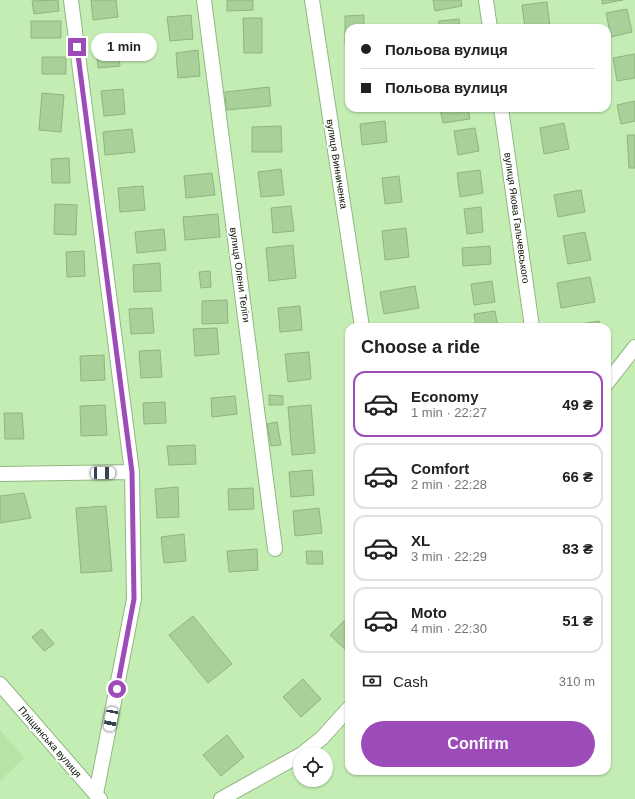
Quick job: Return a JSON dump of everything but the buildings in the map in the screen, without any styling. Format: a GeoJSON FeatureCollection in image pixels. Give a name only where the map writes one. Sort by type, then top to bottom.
{"type":"FeatureCollection","features":[{"type":"Feature","properties":{"kind":"street"},"geometry":{"type":"LineString","coordinates":[[71,0],[132,472],[134,599],[98,797]]}},
{"type":"Feature","properties":{"kind":"street","name":"вулиця Олени Теліги"},"geometry":{"type":"LineString","coordinates":[[204,0],[275,549]]}},
{"type":"Feature","properties":{"kind":"street","name":"вулиця Винниченка"},"geometry":{"type":"LineString","coordinates":[[312,0],[361,323]]}},
{"type":"Feature","properties":{"kind":"street"},"geometry":{"type":"LineString","coordinates":[[486,0],[489,24]]}},
{"type":"Feature","properties":{"kind":"street","name":"вулиця Якова Гальчевського"},"geometry":{"type":"LineString","coordinates":[[502,112],[531,323]]}},
{"type":"Feature","properties":{"kind":"street"},"geometry":{"type":"LineString","coordinates":[[611,378],[635,347]]}},
{"type":"Feature","properties":{"kind":"street"},"geometry":{"type":"LineString","coordinates":[[0,474],[132,472]]}},
{"type":"Feature","properties":{"kind":"street","name":"Пліщинська вулиця"},"geometry":{"type":"LineString","coordinates":[[0,684],[98,797]]}},
{"type":"Feature","properties":{"kind":"street"},"geometry":{"type":"LineString","coordinates":[[311,747],[322,738],[345,712]]}},
{"type":"Feature","properties":{"kind":"street"},"geometry":{"type":"LineString","coordinates":[[221,799],[293,759]]}},
{"type":"Feature","properties":{"kind":"shaded area"},"geometry":{"type":"Polygon","coordinates":[[[0,730],[24,758],[0,781],[0,730]]]}},
{"type":"Feature","properties":{"kind":"route"},"geometry":{"type":"LineString","coordinates":[[77,47],[132,472],[134,599],[117,689]]}}]}
